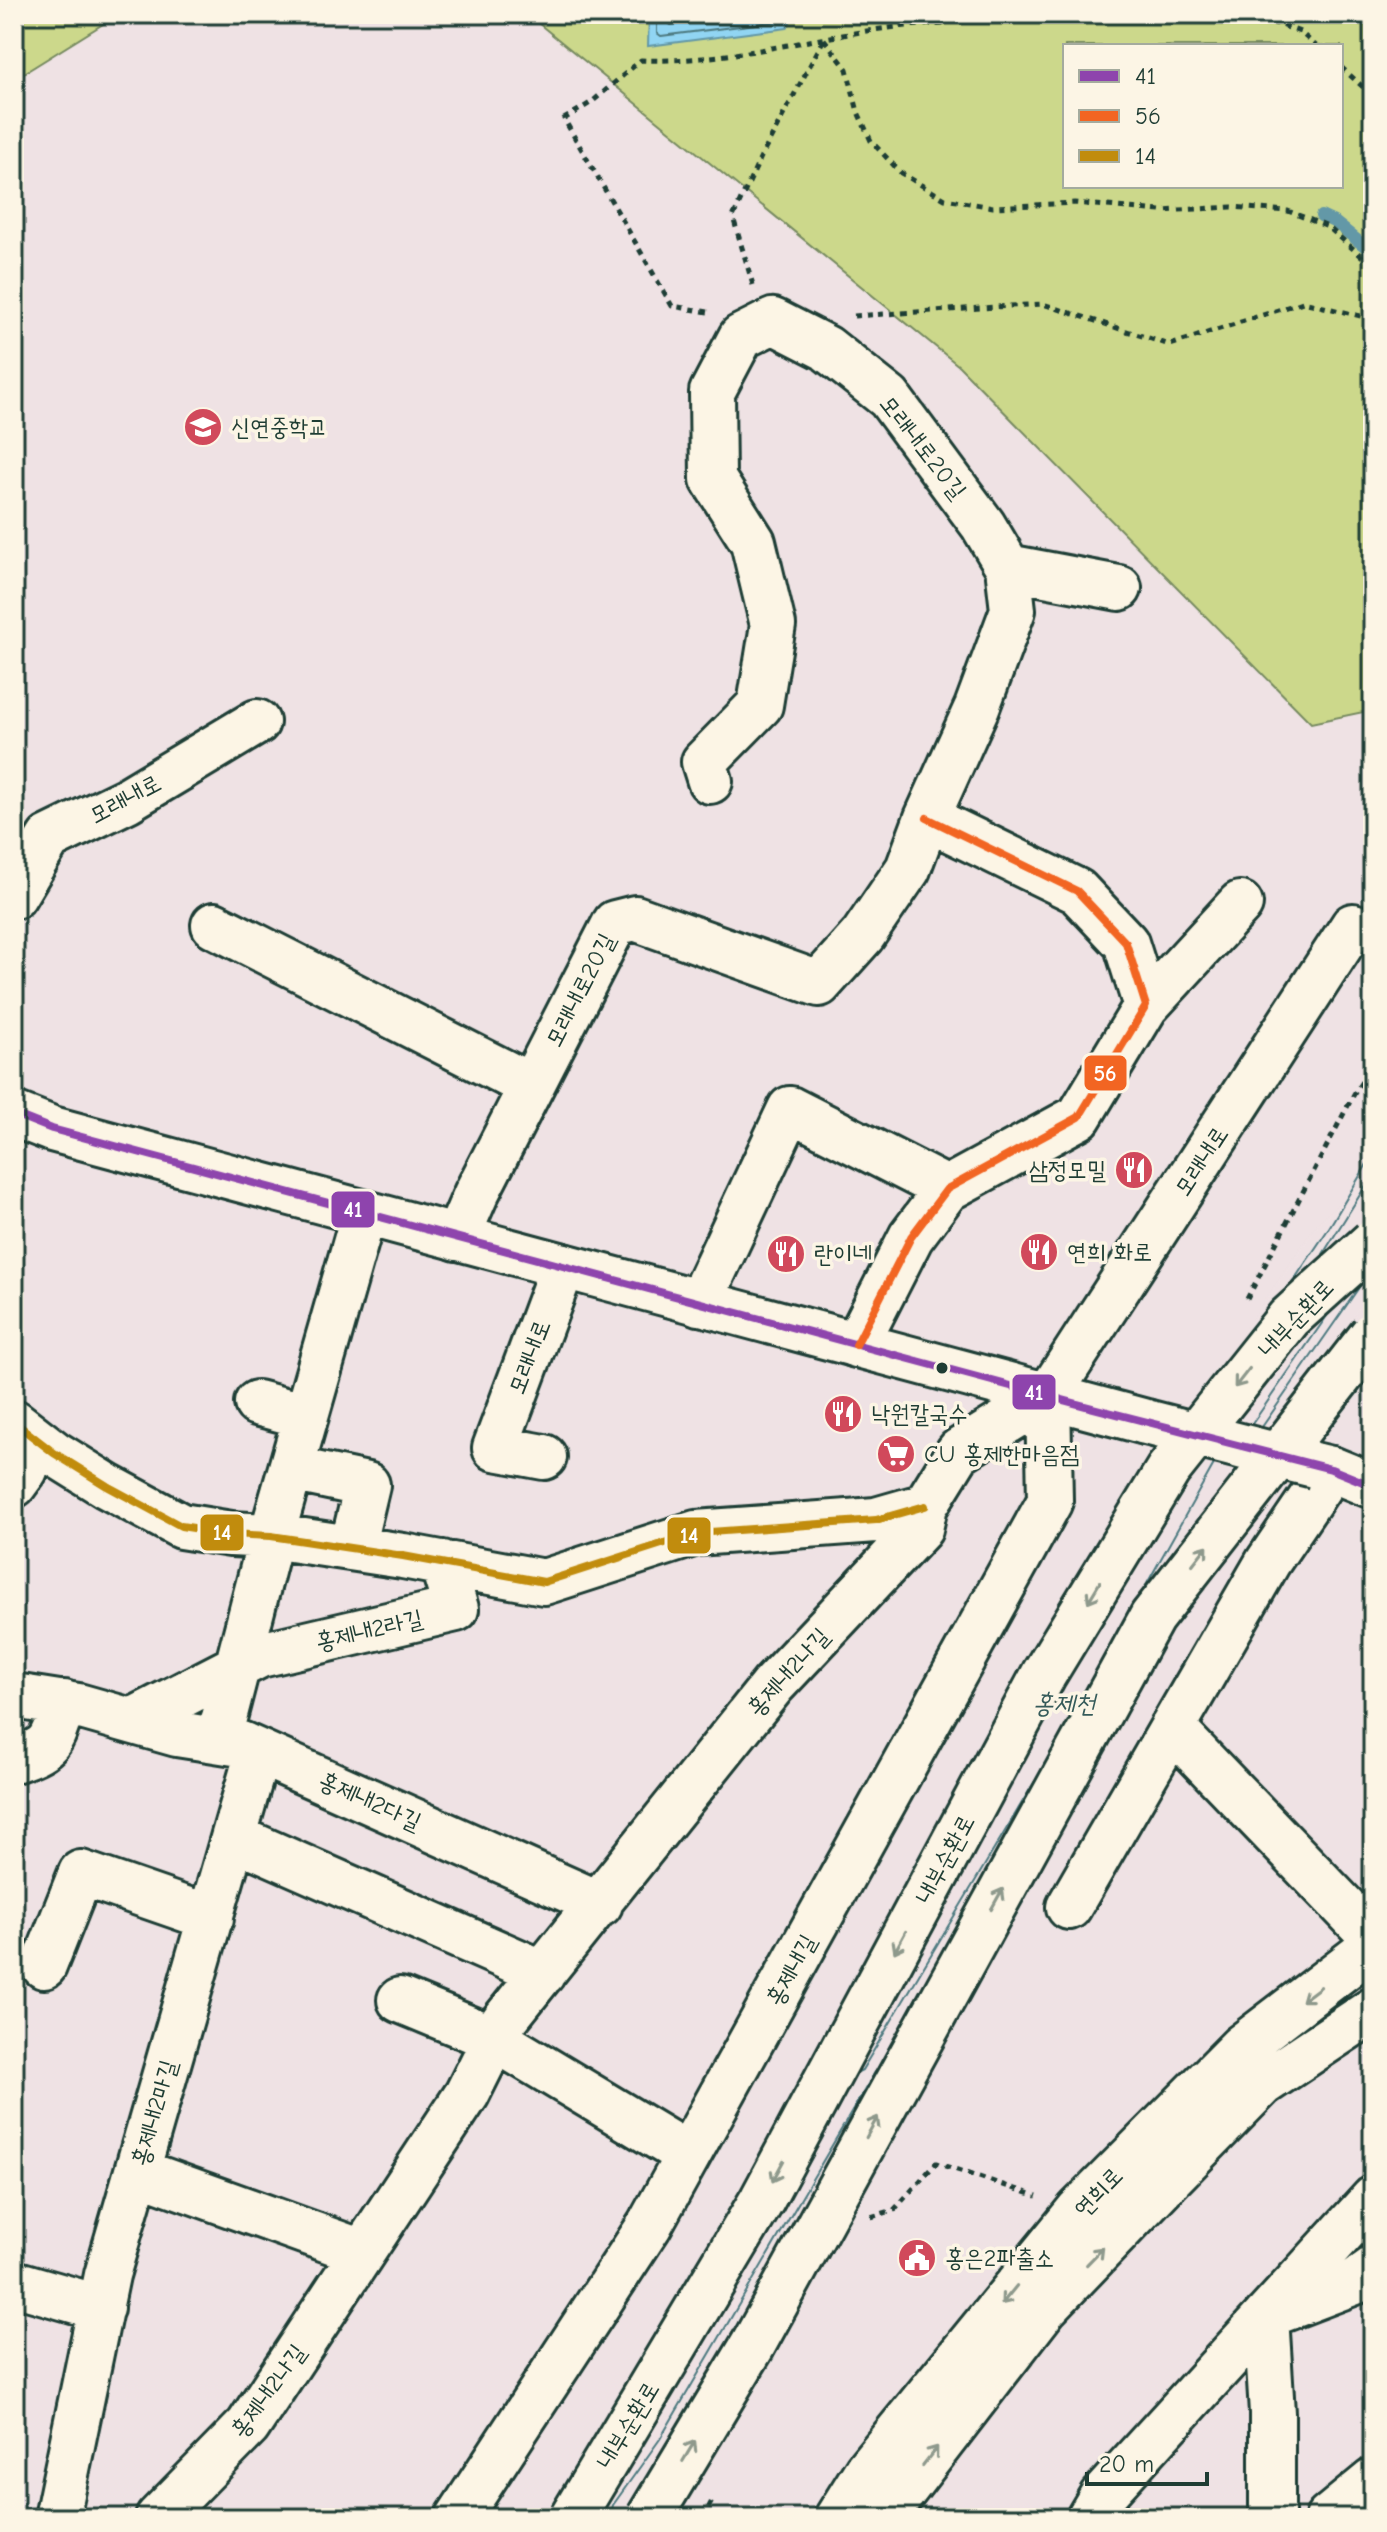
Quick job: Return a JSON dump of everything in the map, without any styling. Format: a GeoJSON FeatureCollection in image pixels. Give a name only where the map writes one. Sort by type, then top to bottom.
{"type":"FeatureCollection","features":[{"type":"Feature","properties":{"kind":"main road","name":"모래내로20길"},"geometry":{"type":"LineString","coordinates":[[457,1238],[476,1194],[615,923],[635,918],[819,984],[863,935],[908,869],[927,818],[977,707],[1013,610],[1008,567],[983,525],[889,398],[826,348],[773,321]]}},
{"type":"Feature","properties":{"kind":"main road"},"geometry":{"type":"LineString","coordinates":[[710,781],[704,762],[760,705],[773,625],[753,542],[713,479],[712,392],[741,337],[773,321]]}},
{"type":"Feature","properties":{"kind":"main road"},"geometry":{"type":"LineString","coordinates":[[1008,567],[1119,588]]}},
{"type":"Feature","properties":{"kind":"main road","name":"모래내로"},"geometry":{"type":"LineString","coordinates":[[14,896],[49,838],[127,800],[257,722]]}},
{"type":"Feature","properties":{"kind":"main road"},"geometry":{"type":"LineString","coordinates":[[927,818],[1077,891],[1126,943],[1146,1006]]}},
{"type":"Feature","properties":{"kind":"main road"},"geometry":{"type":"LineString","coordinates":[[856,1345],[911,1237],[947,1189],[1079,1117],[1146,1006],[1240,904]]}},
{"type":"Feature","properties":{"kind":"main road"},"geometry":{"type":"LineString","coordinates":[[214,925],[531,1086]]}},
{"type":"Feature","properties":{"kind":"main road","name":"모래내로"},"geometry":{"type":"LineString","coordinates":[[1048,1396],[1353,926]]}},
{"type":"Feature","properties":{"kind":"main road"},"geometry":{"type":"LineString","coordinates":[[699,1303],[790,1109],[947,1189]]}},
{"type":"Feature","properties":{"kind":"main road"},"geometry":{"type":"LineString","coordinates":[[14,1114],[52,1129],[1322,1467],[1373,1486]]}},
{"type":"Feature","properties":{"kind":"main road"},"geometry":{"type":"LineString","coordinates":[[216,1740],[364,1213]]}},
{"type":"Feature","properties":{"kind":"main road","name":"내부순환로"},"geometry":{"type":"LineString","coordinates":[[572,2518],[762,2200],[1044,1674],[1168,1470],[1289,1318],[1373,1242]]}},
{"type":"Feature","properties":{"kind":"main road","name":"모래내로"},"geometry":{"type":"LineString","coordinates":[[544,1457],[495,1448],[563,1266]]}},
{"type":"Feature","properties":{"kind":"main road"},"geometry":{"type":"LineString","coordinates":[[649,2518],[753,2345],[1152,1617],[1373,1334]]}},
{"type":"Feature","properties":{"kind":"main road","name":"홍제내2나길"},"geometry":{"type":"LineString","coordinates":[[158,2518],[248,2426],[467,2094],[503,2022],[773,1685],[920,1529],[925,1506],[959,1451],[1048,1396]]}},
{"type":"Feature","properties":{"kind":"main road","name":"홍제내길"},"geometry":{"type":"LineString","coordinates":[[458,2518],[649,2226],[1050,1501],[1048,1396]]}},
{"type":"Feature","properties":{"kind":"main road"},"geometry":{"type":"LineString","coordinates":[[257,1403],[306,1416]]}},
{"type":"Feature","properties":{"kind":"main road"},"geometry":{"type":"LineString","coordinates":[[25,1431],[107,1486],[181,1526],[352,1548],[544,1582],[696,1533],[876,1520],[925,1506]]}},
{"type":"Feature","properties":{"kind":"main road"},"geometry":{"type":"LineString","coordinates":[[14,1485],[25,1470],[25,1431]]}},
{"type":"Feature","properties":{"kind":"main road"},"geometry":{"type":"LineString","coordinates":[[1069,1907],[1322,1467]]}},
{"type":"Feature","properties":{"kind":"main road"},"geometry":{"type":"LineString","coordinates":[[291,1469],[367,1485],[352,1548]]}},
{"type":"Feature","properties":{"kind":"main road","name":"홍제내2라길"},"geometry":{"type":"LineString","coordinates":[[237,1667],[260,1655],[456,1609],[442,1563]]}},
{"type":"Feature","properties":{"kind":"main road"},"geometry":{"type":"LineString","coordinates":[[132,1721],[237,1667]]}},
{"type":"Feature","properties":{"kind":"main road","name":"홍제내2다길"},"geometry":{"type":"LineString","coordinates":[[14,1696],[64,1703],[177,1734],[241,1744],[600,1904]]}},
{"type":"Feature","properties":{"kind":"main road"},"geometry":{"type":"LineString","coordinates":[[14,1760],[50,1743],[64,1703]]}},
{"type":"Feature","properties":{"kind":"main road"},"geometry":{"type":"LineString","coordinates":[[1172,1728],[1373,1937]]}},
{"type":"Feature","properties":{"kind":"main road","name":"홍제내2마길"},"geometry":{"type":"LineString","coordinates":[[57,2518],[107,2275],[258,1752]]}},
{"type":"Feature","properties":{"kind":"main road"},"geometry":{"type":"LineString","coordinates":[[234,1837],[543,1973]]}},
{"type":"Feature","properties":{"kind":"main road"},"geometry":{"type":"LineString","coordinates":[[44,1966],[81,1873],[211,1918]]}},
{"type":"Feature","properties":{"kind":"main road","name":"연희로"},"geometry":{"type":"LineString","coordinates":[[837,2518],[867,2470],[1079,2210],[1241,2047],[1373,1946]]}},
{"type":"Feature","properties":{"kind":"main road"},"geometry":{"type":"LineString","coordinates":[[400,2000],[495,2039],[688,2155]]}},
{"type":"Feature","properties":{"kind":"main road","name":"연희로"},"geometry":{"type":"LineString","coordinates":[[883,2518],[1045,2308],[1178,2170],[1262,2084],[1373,2010]]}},
{"type":"Feature","properties":{"kind":"main road"},"geometry":{"type":"LineString","coordinates":[[137,2171],[362,2252]]}},
{"type":"Feature","properties":{"kind":"main road"},"geometry":{"type":"LineString","coordinates":[[1089,2518],[1102,2496],[1373,2199]]}},
{"type":"Feature","properties":{"kind":"main road"},"geometry":{"type":"LineString","coordinates":[[1266,2316],[1355,2282],[1373,2269]]}},
{"type":"Feature","properties":{"kind":"main road"},"geometry":{"type":"LineString","coordinates":[[14,2283],[101,2308]]}},
{"type":"Feature","properties":{"kind":"main road"},"geometry":{"type":"LineString","coordinates":[[1266,2316],[1272,2413],[1272,2518]]}},
{"type":"Feature","properties":{"kind":"main road"},"geometry":{"type":"LineString","coordinates":[[1328,2518],[1373,2481]]}},
{"type":"Feature","properties":{"kind":"path"},"geometry":{"type":"LineString","coordinates":[[773,321],[672,306],[564,119],[592,102],[641,60],[670,61],[792,46],[914,25],[942,24],[951,14]]}},
{"type":"Feature","properties":{"kind":"path"},"geometry":{"type":"LineString","coordinates":[[1249,14],[1300,32],[1314,44]]}},
{"type":"Feature","properties":{"kind":"path"},"geometry":{"type":"LineString","coordinates":[[824,39],[847,69],[858,112],[871,141],[901,173],[945,199],[993,207],[1074,203],[1161,211],[1232,207],[1288,211],[1328,227],[1373,266]]}},
{"type":"Feature","properties":{"kind":"path"},"geometry":{"type":"LineString","coordinates":[[773,321],[754,286],[733,217],[824,39]]}},
{"type":"Feature","properties":{"kind":"path"},"geometry":{"type":"LineString","coordinates":[[1343,69],[1373,96]]}},
{"type":"Feature","properties":{"kind":"path"},"geometry":{"type":"LineString","coordinates":[[852,316],[1043,304],[1170,345],[1303,302],[1373,319]]}},
{"type":"Feature","properties":{"kind":"path"},"geometry":{"type":"LineString","coordinates":[[870,2218],[894,2210],[936,2163],[1079,2210]]}},
{"type":"Feature","properties":{"kind":"green space"},"geometry":{"type":"Polygon","coordinates":[[[14,14],[119,14],[21,75],[14,66],[14,14]]]}},
{"type":"Feature","properties":{"kind":"green space"},"geometry":{"type":"Polygon","coordinates":[[[527,14],[1373,14],[1373,710],[1311,723],[959,366],[527,14]]]}},
{"type":"Feature","properties":{"kind":"water"},"geometry":{"type":"Polygon","coordinates":[[[649,14],[794,14],[787,28],[648,46],[649,14]]]}},
{"type":"Feature","properties":{"kind":"pier","name":"홍제천"},"geometry":{"type":"Polygon","coordinates":[[[1373,1174],[1373,1289],[1263,1446],[631,2518],[554,2518],[622,2408],[1185,1419],[1318,1223],[1373,1174]]]}},
{"type":"Feature","properties":{"kind":"waterway"},"geometry":{"type":"LineString","coordinates":[[1321,216],[1336,223],[1373,253]]}},
{"type":"Feature","properties":{"kind":"transit line","name":"56"},"geometry":{"type":"LineString","coordinates":[[856,1345],[911,1237],[947,1189],[1079,1117],[1146,1006],[1126,943],[1077,891],[927,818]]}},
{"type":"Feature","properties":{"kind":"transit line","name":"41"},"geometry":{"type":"LineString","coordinates":[[14,1114],[52,1129],[1331,1469],[1373,1486]]}},
{"type":"Feature","properties":{"kind":"transit line","name":"14"},"geometry":{"type":"LineString","coordinates":[[14,1422],[54,1453],[181,1526],[403,1556],[544,1582],[696,1533],[876,1520],[925,1506]]}},
{"type":"Feature","properties":{"kind":"place","name":"신연중학교"},"geometry":{"type":"Point","coordinates":[203,427]}},
{"type":"Feature","properties":{"kind":"place","name":"삼정모밀"},"geometry":{"type":"Point","coordinates":[1134,1170]}},
{"type":"Feature","properties":{"kind":"place","name":"연희 화로"},"geometry":{"type":"Point","coordinates":[1039,1252]}},
{"type":"Feature","properties":{"kind":"place","name":"란이네"},"geometry":{"type":"Point","coordinates":[786,1254]}},
{"type":"Feature","properties":{"kind":"place","name":"낙원칼국수"},"geometry":{"type":"Point","coordinates":[843,1414]}},
{"type":"Feature","properties":{"kind":"place","name":"CU 홍제한마음점"},"geometry":{"type":"Point","coordinates":[896,1454]}},
{"type":"Feature","properties":{"kind":"place","name":"홍은2파출소"},"geometry":{"type":"Point","coordinates":[917,2258]}}]}
